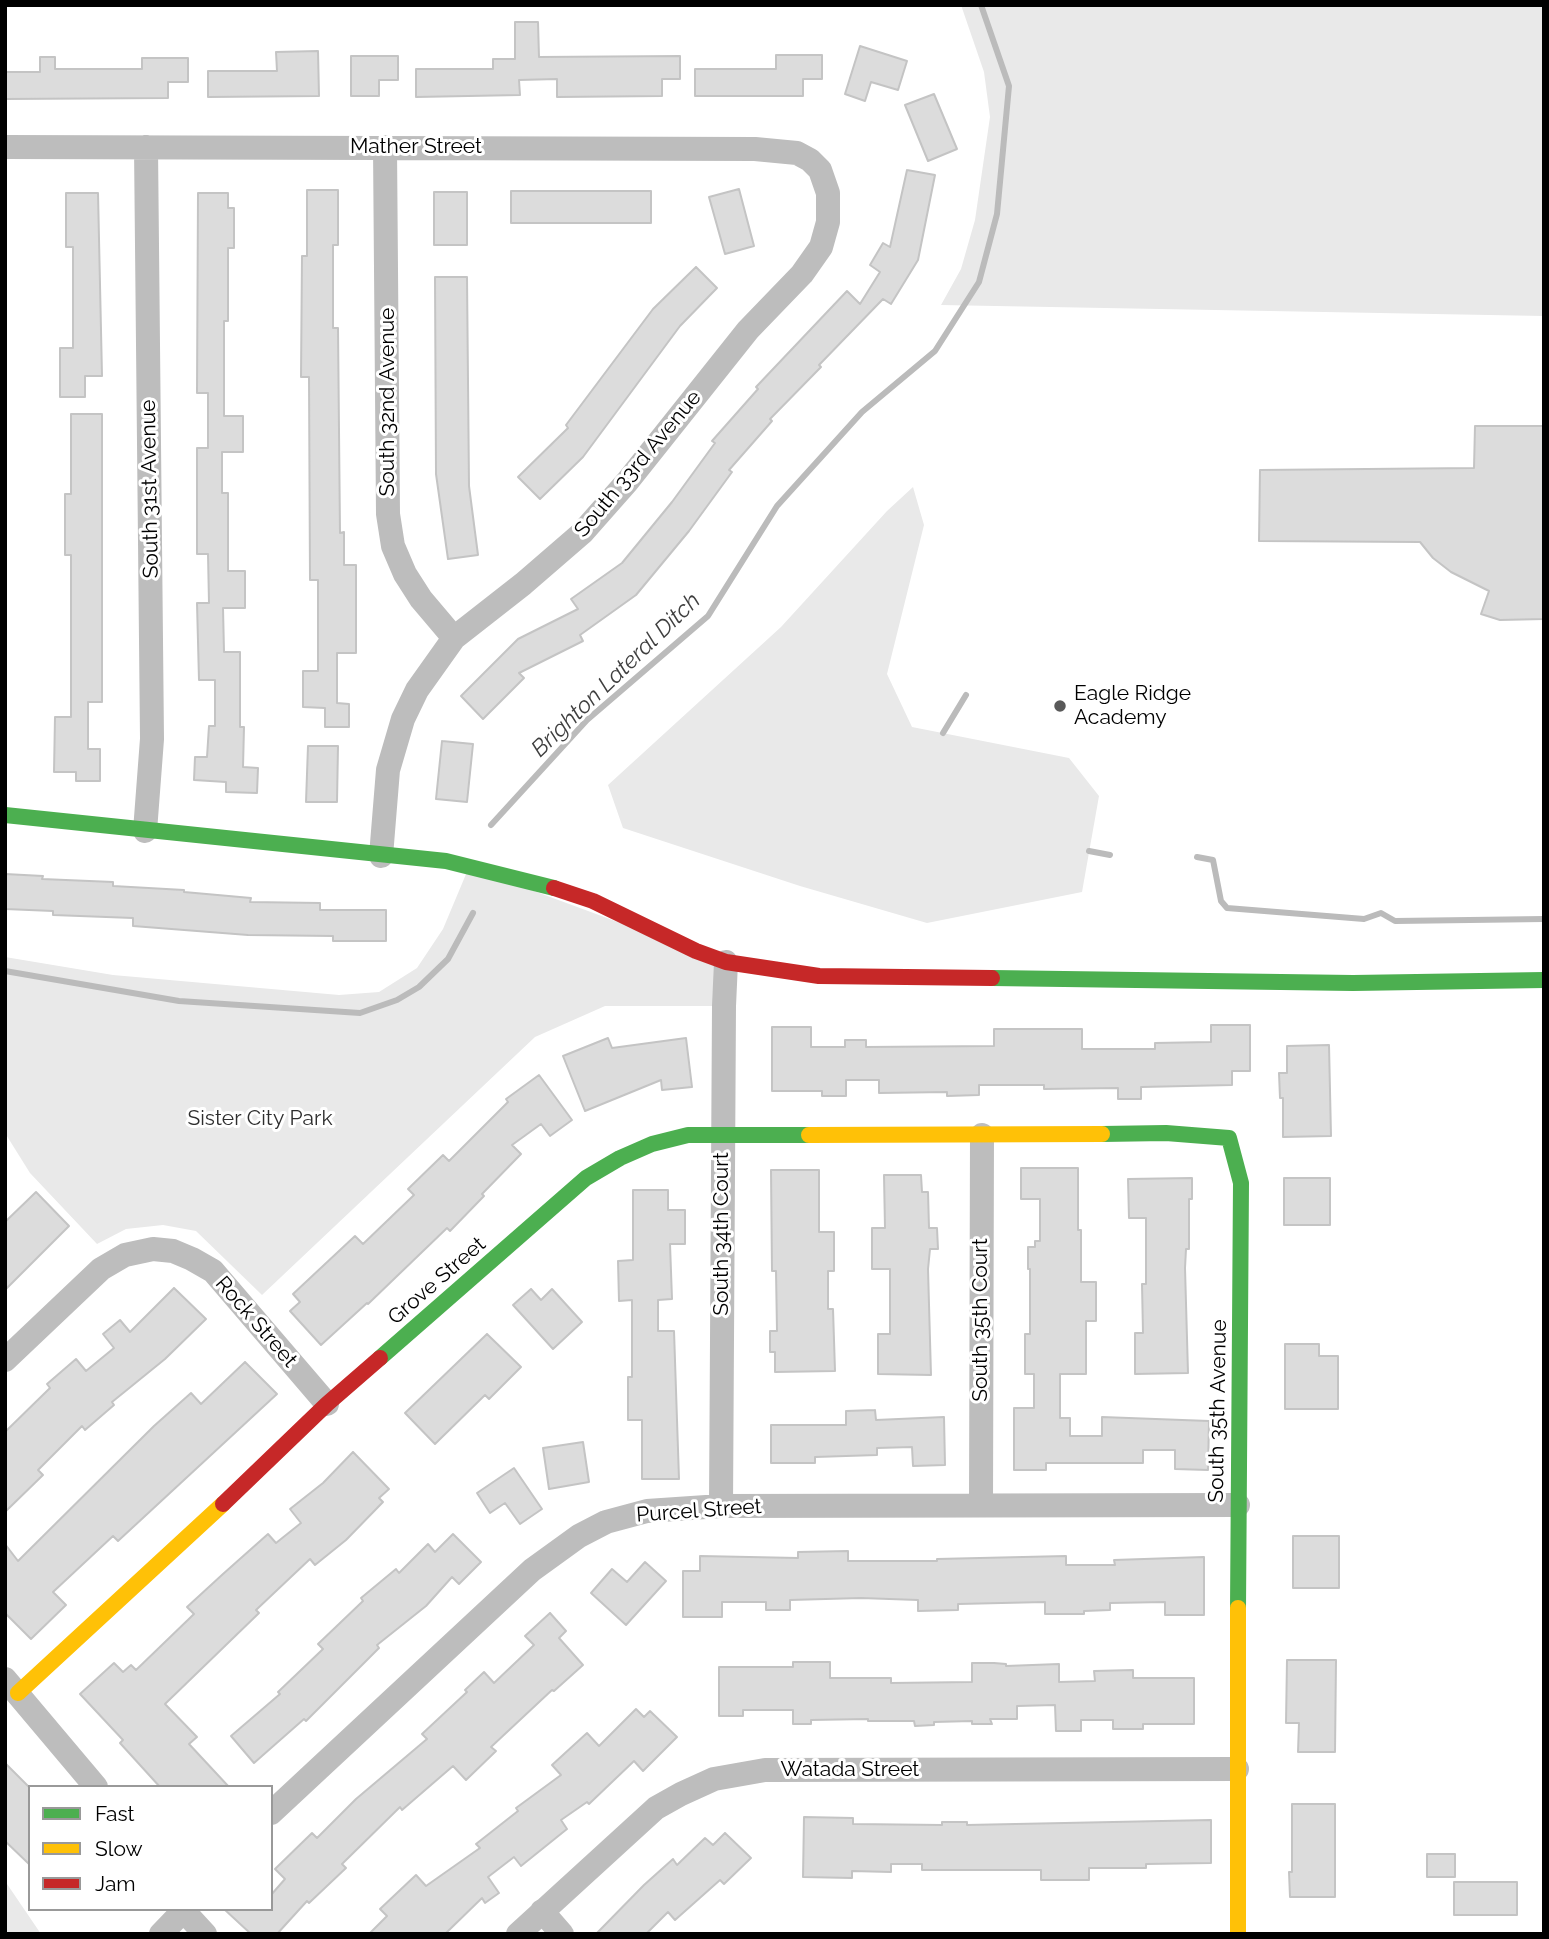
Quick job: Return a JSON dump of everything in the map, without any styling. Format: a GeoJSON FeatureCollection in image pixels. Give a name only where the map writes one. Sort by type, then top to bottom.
{"type":"FeatureCollection","features":[{"type":"Feature","properties":{"kind":"street","name":"Mather Street"},"geometry":{"type":"LineString","coordinates":[[5,147],[781,150],[797,153],[820,170]]}},
{"type":"Feature","properties":{"kind":"street","name":"South 31st Avenue"},"geometry":{"type":"LineString","coordinates":[[145,831],[152,738],[146,147]]}},
{"type":"Feature","properties":{"kind":"street","name":"South 32nd Avenue"},"geometry":{"type":"LineString","coordinates":[[385,147],[388,514],[393,546],[405,574],[421,599],[454,638]]}},
{"type":"Feature","properties":{"kind":"street","name":"South 33rd Avenue"},"geometry":{"type":"LineString","coordinates":[[381,856],[388,770],[403,719],[417,690],[454,638],[582,533],[627,482],[748,330],[802,274],[821,247],[828,222],[828,193],[820,170]]}},
{"type":"Feature","properties":{"kind":"street"},"geometry":{"type":"LineString","coordinates":[[5,815],[446,862],[566,891],[593,901],[695,951],[726,962],[819,976],[1340,983],[1544,980]]}},
{"type":"Feature","properties":{"kind":"street","name":"South 34th Court"},"geometry":{"type":"LineString","coordinates":[[721,1506],[723,1006],[726,962]]}},
{"type":"Feature","properties":{"kind":"street","name":"South 35th Avenue"},"geometry":{"type":"LineString","coordinates":[[982,1135],[1166,1133],[1229,1139],[1241,1183],[1238,1934]]}},
{"type":"Feature","properties":{"kind":"street","name":"Grove Street"},"geometry":{"type":"LineString","coordinates":[[12,1686],[170,1555],[327,1404],[586,1178],[620,1158],[652,1144],[688,1135],[982,1135]]}},
{"type":"Feature","properties":{"kind":"street","name":"South 35th Court"},"geometry":{"type":"LineString","coordinates":[[981,1504],[982,1135]]}},
{"type":"Feature","properties":{"kind":"street","name":"Rock Street"},"geometry":{"type":"LineString","coordinates":[[6,1359],[101,1269],[125,1255],[153,1249],[173,1251],[213,1272],[327,1404]]}},
{"type":"Feature","properties":{"kind":"street","name":"Purcel Street"},"geometry":{"type":"LineString","coordinates":[[273,1811],[532,1570],[579,1536],[606,1522],[646,1511],[721,1506],[1238,1505]]}},
{"type":"Feature","properties":{"kind":"street"},"geometry":{"type":"LineString","coordinates":[[12,1686],[94,1785]]}},
{"type":"Feature","properties":{"kind":"street","name":"Watada Street"},"geometry":{"type":"LineString","coordinates":[[518,1934],[656,1808],[714,1779],[765,1770],[1237,1769]]}},
{"type":"Feature","properties":{"kind":"street"},"geometry":{"type":"LineString","coordinates":[[161,1934],[182,1911]]}},
{"type":"Feature","properties":{"kind":"street"},"geometry":{"type":"LineString","coordinates":[[184,1911],[205,1934]]}},
{"type":"Feature","properties":{"kind":"street"},"geometry":{"type":"LineString","coordinates":[[542,1911],[562,1934]]}},
{"type":"Feature","properties":{"kind":"green space"},"geometry":{"type":"Polygon","coordinates":[[[961,5],[1544,5],[1544,316],[941,305],[961,269],[975,220],[990,117],[984,72],[961,5]]]}},
{"type":"Feature","properties":{"kind":"green space"},"geometry":{"type":"Polygon","coordinates":[[[913,487],[924,525],[887,674],[912,727],[1069,758],[1099,796],[1082,892],[927,923],[800,886],[623,828],[608,785],[781,627],[887,511],[913,487]]]}},
{"type":"Feature","properties":{"kind":"green space","name":"Sister City Park"},"geometry":{"type":"Polygon","coordinates":[[[469,867],[726,962],[724,1006],[605,1006],[535,1037],[262,1295],[196,1231],[163,1225],[126,1229],[97,1244],[30,1173],[5,1133],[5,957],[113,975],[339,995],[379,992],[417,968],[443,929],[469,867]]]}},
{"type":"Feature","properties":{"kind":"green space"},"geometry":{"type":"Polygon","coordinates":[[[5,1881],[41,1934],[5,1934],[5,1881]]]}},
{"type":"Feature","properties":{"kind":"building"},"geometry":{"type":"Polygon","coordinates":[[[515,22],[538,22],[539,57],[680,56],[680,79],[662,79],[662,96],[557,97],[557,79],[519,80],[520,95],[416,97],[416,69],[493,69],[493,59],[515,59],[515,22]]]}},
{"type":"Feature","properties":{"kind":"building"},"geometry":{"type":"Polygon","coordinates":[[[860,46],[907,61],[898,90],[871,82],[865,101],[845,94],[860,46]]]}},
{"type":"Feature","properties":{"kind":"building"},"geometry":{"type":"Polygon","coordinates":[[[318,51],[319,96],[208,97],[208,71],[277,71],[276,52],[318,51]]]}},
{"type":"Feature","properties":{"kind":"building"},"geometry":{"type":"Polygon","coordinates":[[[776,55],[822,55],[822,79],[803,79],[803,96],[695,96],[695,69],[776,69],[776,55]]]}},
{"type":"Feature","properties":{"kind":"building"},"geometry":{"type":"Polygon","coordinates":[[[351,56],[398,56],[398,80],[379,80],[379,96],[351,96],[351,56]]]}},
{"type":"Feature","properties":{"kind":"building"},"geometry":{"type":"Polygon","coordinates":[[[40,57],[55,57],[55,69],[142,69],[142,58],[188,58],[188,82],[168,82],[168,98],[5,99],[5,72],[40,72],[40,57]]]}},
{"type":"Feature","properties":{"kind":"building"},"geometry":{"type":"Polygon","coordinates":[[[934,94],[957,149],[928,161],[905,105],[934,94]]]}},
{"type":"Feature","properties":{"kind":"building"},"geometry":{"type":"Polygon","coordinates":[[[907,170],[935,175],[918,260],[891,304],[883,299],[770,419],[772,421],[729,470],[732,472],[689,531],[636,595],[580,635],[583,641],[519,673],[524,678],[483,719],[461,696],[518,639],[578,609],[571,599],[622,563],[672,502],[715,443],[712,441],[758,389],[756,387],[847,291],[860,304],[880,272],[870,265],[883,243],[890,247],[907,170]]]}},
{"type":"Feature","properties":{"kind":"building"},"geometry":{"type":"Polygon","coordinates":[[[739,189],[754,246],[725,254],[709,197],[739,189]]]}},
{"type":"Feature","properties":{"kind":"building"},"geometry":{"type":"Polygon","coordinates":[[[307,190],[338,190],[338,245],[333,245],[333,328],[338,328],[340,533],[344,532],[344,565],[356,565],[356,653],[337,653],[337,703],[349,704],[349,727],[325,727],[325,708],[303,707],[303,671],[318,671],[318,580],[310,580],[309,377],[301,377],[302,256],[307,256],[307,190]]]}},
{"type":"Feature","properties":{"kind":"building"},"geometry":{"type":"Polygon","coordinates":[[[511,191],[651,191],[651,223],[511,223],[511,191]]]}},
{"type":"Feature","properties":{"kind":"building"},"geometry":{"type":"Polygon","coordinates":[[[434,192],[467,192],[467,245],[434,245],[434,192]]]}},
{"type":"Feature","properties":{"kind":"building"},"geometry":{"type":"Polygon","coordinates":[[[66,193],[98,193],[102,376],[85,376],[85,397],[60,397],[60,348],[73,348],[73,247],[66,247],[66,193]]]}},
{"type":"Feature","properties":{"kind":"building"},"geometry":{"type":"Polygon","coordinates":[[[198,193],[228,193],[228,208],[234,208],[234,248],[228,248],[228,321],[224,321],[224,416],[243,416],[243,452],[222,452],[222,493],[228,493],[228,571],[245,571],[245,608],[223,608],[224,652],[240,652],[243,767],[258,768],[257,793],[226,792],[226,782],[194,780],[195,757],[207,757],[209,726],[215,726],[215,680],[199,680],[197,603],[209,603],[208,554],[197,554],[197,448],[208,448],[208,393],[197,393],[198,193]]]}},
{"type":"Feature","properties":{"kind":"building"},"geometry":{"type":"Polygon","coordinates":[[[696,267],[717,288],[680,326],[583,457],[540,499],[518,477],[568,428],[566,425],[653,309],[696,267]]]}},
{"type":"Feature","properties":{"kind":"building"},"geometry":{"type":"Polygon","coordinates":[[[435,277],[467,277],[469,486],[478,555],[448,559],[436,474],[435,277]]]}},
{"type":"Feature","properties":{"kind":"building"},"geometry":{"type":"Polygon","coordinates":[[[71,414],[102,414],[102,702],[88,702],[88,749],[100,749],[100,781],[76,781],[76,772],[54,772],[55,717],[71,717],[71,555],[65,555],[65,494],[71,494],[71,414]]]}},
{"type":"Feature","properties":{"kind":"building"},"geometry":{"type":"Polygon","coordinates":[[[1475,426],[1544,426],[1544,619],[1500,620],[1481,614],[1489,591],[1451,572],[1433,558],[1420,542],[1259,541],[1260,470],[1474,468],[1475,426]]]}},
{"type":"Feature","properties":{"kind":"building"},"geometry":{"type":"Polygon","coordinates":[[[442,741],[473,744],[467,802],[436,799],[442,741]]]}},
{"type":"Feature","properties":{"kind":"building"},"geometry":{"type":"Polygon","coordinates":[[[308,746],[338,746],[337,802],[306,802],[308,746]]]}},
{"type":"Feature","properties":{"kind":"building"},"geometry":{"type":"Polygon","coordinates":[[[5,874],[43,876],[42,879],[113,882],[113,886],[184,890],[251,898],[250,902],[320,903],[320,910],[386,910],[386,941],[333,941],[333,936],[248,935],[133,926],[133,918],[53,915],[53,911],[5,909],[5,874]]]}},
{"type":"Feature","properties":{"kind":"building"},"geometry":{"type":"Polygon","coordinates":[[[1211,1025],[1250,1025],[1250,1071],[1232,1071],[1232,1085],[1141,1087],[1141,1099],[1118,1099],[1118,1088],[1044,1089],[1044,1085],[979,1085],[979,1095],[947,1096],[947,1092],[879,1093],[879,1080],[846,1080],[846,1096],[822,1096],[822,1091],[772,1091],[772,1027],[811,1027],[811,1047],[845,1047],[845,1040],[866,1040],[866,1047],[994,1046],[994,1029],[1082,1029],[1082,1049],[1155,1049],[1155,1043],[1211,1042],[1211,1025]]]}},
{"type":"Feature","properties":{"kind":"building"},"geometry":{"type":"Polygon","coordinates":[[[608,1038],[612,1048],[686,1038],[692,1087],[662,1090],[661,1080],[585,1111],[563,1056],[608,1038]]]}},
{"type":"Feature","properties":{"kind":"building"},"geometry":{"type":"Polygon","coordinates":[[[1329,1045],[1331,1136],[1283,1137],[1283,1098],[1280,1098],[1279,1073],[1287,1073],[1287,1046],[1329,1045]]]}},
{"type":"Feature","properties":{"kind":"building"},"geometry":{"type":"Polygon","coordinates":[[[539,1075],[572,1120],[550,1136],[541,1124],[512,1145],[521,1154],[482,1194],[484,1196],[450,1231],[447,1228],[321,1345],[290,1311],[300,1302],[293,1294],[355,1236],[363,1244],[414,1195],[408,1189],[443,1155],[449,1161],[508,1102],[506,1099],[539,1075]]]}},
{"type":"Feature","properties":{"kind":"building"},"geometry":{"type":"Polygon","coordinates":[[[1021,1168],[1078,1168],[1081,1282],[1096,1282],[1096,1321],[1086,1321],[1086,1374],[1060,1374],[1060,1418],[1070,1418],[1070,1436],[1102,1436],[1102,1417],[1209,1421],[1208,1470],[1175,1469],[1175,1450],[1143,1450],[1143,1463],[1046,1463],[1046,1470],[1014,1470],[1014,1408],[1034,1408],[1034,1374],[1025,1374],[1025,1334],[1030,1334],[1028,1247],[1035,1247],[1035,1241],[1040,1241],[1040,1199],[1021,1199],[1021,1168]]]}},
{"type":"Feature","properties":{"kind":"building"},"geometry":{"type":"Polygon","coordinates":[[[771,1170],[819,1170],[819,1232],[834,1232],[834,1271],[828,1271],[828,1309],[833,1309],[835,1371],[775,1372],[775,1352],[770,1352],[770,1331],[777,1331],[776,1271],[772,1271],[771,1170]]]}},
{"type":"Feature","properties":{"kind":"building"},"geometry":{"type":"Polygon","coordinates":[[[884,1175],[921,1175],[922,1192],[928,1192],[929,1228],[937,1228],[938,1249],[930,1249],[928,1269],[931,1375],[878,1374],[878,1334],[890,1334],[890,1269],[872,1269],[872,1228],[885,1228],[884,1175]]]}},
{"type":"Feature","properties":{"kind":"building"},"geometry":{"type":"Polygon","coordinates":[[[1192,1178],[1192,1199],[1189,1199],[1189,1249],[1186,1249],[1185,1268],[1188,1373],[1135,1374],[1135,1333],[1143,1333],[1142,1284],[1146,1284],[1146,1218],[1129,1218],[1128,1179],[1192,1178]]]}},
{"type":"Feature","properties":{"kind":"building"},"geometry":{"type":"Polygon","coordinates":[[[1284,1178],[1330,1178],[1330,1225],[1284,1225],[1284,1178]]]}},
{"type":"Feature","properties":{"kind":"building"},"geometry":{"type":"Polygon","coordinates":[[[633,1190],[668,1190],[668,1210],[685,1210],[685,1244],[670,1244],[672,1299],[658,1300],[658,1331],[674,1331],[679,1479],[642,1479],[642,1420],[628,1420],[628,1377],[632,1377],[632,1300],[619,1301],[618,1261],[633,1260],[633,1190]]]}},
{"type":"Feature","properties":{"kind":"building"},"geometry":{"type":"Polygon","coordinates":[[[36,1192],[69,1226],[5,1290],[5,1222],[36,1192]]]}},
{"type":"Feature","properties":{"kind":"building"},"geometry":{"type":"Polygon","coordinates":[[[174,1288],[206,1319],[165,1359],[112,1402],[114,1405],[85,1430],[82,1426],[38,1470],[43,1475],[5,1512],[5,1432],[50,1388],[47,1384],[76,1359],[86,1371],[114,1348],[103,1334],[120,1320],[130,1332],[174,1288]]]}},
{"type":"Feature","properties":{"kind":"building"},"geometry":{"type":"Polygon","coordinates":[[[531,1289],[541,1300],[552,1289],[582,1322],[553,1349],[513,1305],[531,1289]]]}},
{"type":"Feature","properties":{"kind":"building"},"geometry":{"type":"Polygon","coordinates":[[[487,1334],[521,1367],[489,1399],[485,1395],[435,1444],[405,1413],[487,1334]]]}},
{"type":"Feature","properties":{"kind":"building"},"geometry":{"type":"Polygon","coordinates":[[[1285,1344],[1319,1344],[1319,1356],[1338,1356],[1338,1409],[1285,1409],[1285,1344]]]}},
{"type":"Feature","properties":{"kind":"building"},"geometry":{"type":"Polygon","coordinates":[[[245,1362],[277,1394],[118,1541],[113,1536],[53,1592],[66,1605],[31,1639],[5,1613],[5,1544],[18,1561],[154,1426],[191,1393],[201,1404],[245,1362]]]}},
{"type":"Feature","properties":{"kind":"building"},"geometry":{"type":"Polygon","coordinates":[[[875,1410],[876,1420],[944,1417],[945,1465],[913,1466],[912,1447],[877,1448],[877,1455],[815,1457],[815,1463],[771,1463],[771,1425],[846,1425],[846,1411],[875,1410]]]}},
{"type":"Feature","properties":{"kind":"building"},"geometry":{"type":"Polygon","coordinates":[[[583,1442],[589,1482],[549,1489],[543,1448],[583,1442]]]}},
{"type":"Feature","properties":{"kind":"building"},"geometry":{"type":"Polygon","coordinates":[[[353,1452],[389,1489],[379,1498],[383,1502],[346,1540],[315,1565],[310,1559],[256,1610],[259,1613],[165,1704],[197,1737],[189,1744],[227,1785],[158,1785],[120,1743],[123,1740],[80,1694],[114,1663],[123,1672],[131,1665],[136,1670],[194,1614],[187,1607],[223,1574],[268,1534],[276,1543],[301,1523],[290,1509],[323,1483],[353,1452]]]}},
{"type":"Feature","properties":{"kind":"building"},"geometry":{"type":"Polygon","coordinates":[[[514,1468],[542,1509],[520,1524],[505,1503],[490,1513],[477,1493],[514,1468]]]}},
{"type":"Feature","properties":{"kind":"building"},"geometry":{"type":"Polygon","coordinates":[[[453,1534],[481,1562],[459,1584],[452,1577],[426,1606],[377,1645],[379,1648],[306,1721],[304,1719],[254,1763],[231,1736],[280,1694],[278,1692],[323,1649],[318,1644],[363,1601],[361,1598],[396,1569],[399,1573],[428,1544],[435,1552],[453,1534]]]}},
{"type":"Feature","properties":{"kind":"building"},"geometry":{"type":"Polygon","coordinates":[[[1293,1536],[1339,1536],[1339,1588],[1293,1588],[1293,1536]]]}},
{"type":"Feature","properties":{"kind":"building"},"geometry":{"type":"Polygon","coordinates":[[[848,1551],[848,1561],[1066,1556],[1066,1565],[1115,1565],[1114,1560],[1204,1557],[1204,1615],[1165,1615],[1165,1602],[1110,1603],[1110,1610],[1084,1611],[1084,1614],[1045,1614],[1045,1602],[958,1604],[958,1610],[918,1611],[918,1600],[861,1598],[790,1600],[790,1610],[766,1610],[766,1602],[722,1602],[722,1617],[683,1617],[683,1571],[700,1571],[700,1556],[798,1558],[798,1552],[848,1551]]]}},
{"type":"Feature","properties":{"kind":"building"},"geometry":{"type":"Polygon","coordinates":[[[645,1562],[666,1581],[626,1625],[591,1593],[612,1569],[627,1582],[645,1562]]]}},
{"type":"Feature","properties":{"kind":"building"},"geometry":{"type":"Polygon","coordinates":[[[550,1613],[566,1631],[559,1638],[583,1665],[491,1747],[496,1751],[466,1780],[453,1766],[402,1810],[400,1807],[342,1864],[346,1868],[309,1903],[307,1901],[277,1934],[251,1934],[226,1911],[273,1911],[273,1893],[285,1879],[275,1869],[312,1833],[317,1838],[356,1799],[427,1739],[422,1734],[467,1692],[465,1690],[484,1672],[494,1683],[534,1645],[525,1636],[550,1613]]]}},
{"type":"Feature","properties":{"kind":"building"},"geometry":{"type":"Polygon","coordinates":[[[1287,1660],[1336,1660],[1335,1752],[1298,1752],[1299,1723],[1286,1723],[1287,1660]]]}},
{"type":"Feature","properties":{"kind":"building"},"geometry":{"type":"Polygon","coordinates":[[[793,1662],[830,1662],[830,1678],[891,1678],[891,1683],[972,1682],[972,1663],[1006,1666],[1059,1664],[1059,1682],[1095,1681],[1094,1671],[1133,1670],[1133,1678],[1194,1678],[1194,1724],[1143,1724],[1143,1729],[1113,1729],[1113,1720],[1081,1720],[1081,1731],[1056,1731],[1055,1705],[1017,1706],[1017,1719],[990,1719],[992,1724],[972,1724],[972,1721],[934,1722],[934,1725],[915,1726],[914,1721],[868,1719],[811,1720],[811,1724],[793,1724],[793,1710],[743,1710],[743,1716],[719,1716],[719,1667],[793,1667],[793,1662]]]}},
{"type":"Feature","properties":{"kind":"building"},"geometry":{"type":"Polygon","coordinates":[[[636,1709],[644,1717],[650,1711],[677,1737],[643,1771],[634,1761],[589,1804],[587,1802],[561,1820],[567,1829],[521,1866],[514,1857],[488,1877],[499,1893],[485,1903],[482,1898],[445,1934],[369,1934],[387,1916],[380,1909],[416,1875],[426,1886],[480,1848],[476,1844],[518,1811],[516,1808],[561,1775],[552,1765],[587,1733],[599,1746],[636,1709]]]}},
{"type":"Feature","properties":{"kind":"building"},"geometry":{"type":"Polygon","coordinates":[[[5,1763],[28,1786],[28,1863],[5,1841],[5,1763]]]}},
{"type":"Feature","properties":{"kind":"building"},"geometry":{"type":"Polygon","coordinates":[[[1292,1804],[1335,1804],[1335,1897],[1290,1897],[1292,1804]]]}},
{"type":"Feature","properties":{"kind":"building"},"geometry":{"type":"Polygon","coordinates":[[[804,1817],[853,1818],[853,1824],[942,1825],[942,1822],[967,1822],[967,1825],[1211,1820],[1211,1863],[1146,1864],[1146,1868],[1089,1868],[1089,1880],[1041,1880],[1041,1870],[922,1870],[922,1864],[891,1864],[891,1872],[852,1871],[852,1878],[803,1877],[804,1817]]]}},
{"type":"Feature","properties":{"kind":"building"},"geometry":{"type":"Polygon","coordinates":[[[725,1833],[751,1858],[724,1884],[720,1880],[675,1920],[668,1912],[646,1934],[596,1934],[673,1859],[677,1865],[705,1838],[713,1845],[725,1833]]]}},
{"type":"Feature","properties":{"kind":"building"},"geometry":{"type":"Polygon","coordinates":[[[1427,1854],[1455,1854],[1455,1877],[1427,1877],[1427,1854]]]}},
{"type":"Feature","properties":{"kind":"building"},"geometry":{"type":"Polygon","coordinates":[[[1454,1882],[1517,1882],[1517,1915],[1454,1915],[1454,1882]]]}},
{"type":"Feature","properties":{"kind":"waterway","name":"Brighton Lateral Ditch"},"geometry":{"type":"LineString","coordinates":[[491,825],[587,720],[708,616],[777,506],[862,412],[935,351],[979,282],[997,214],[1009,86],[981,5]]}},
{"type":"Feature","properties":{"kind":"waterway"},"geometry":{"type":"LineString","coordinates":[[943,733],[966,695]]}},
{"type":"Feature","properties":{"kind":"waterway"},"geometry":{"type":"LineString","coordinates":[[1089,851],[1110,855]]}},
{"type":"Feature","properties":{"kind":"waterway"},"geometry":{"type":"LineString","coordinates":[[1197,857],[1213,860],[1221,901],[1227,908],[1364,919],[1381,913],[1395,921],[1544,919]]}},
{"type":"Feature","properties":{"kind":"waterway","name":"Brighton Lateral Ditch"},"geometry":{"type":"LineString","coordinates":[[5,971],[179,1001],[360,1013],[397,1000],[419,987],[448,959],[473,913]]}},
{"type":"Feature","properties":{"kind":"traffic: fast"},"geometry":{"type":"LineString","coordinates":[[5,815],[446,861],[554,888]]}},
{"type":"Feature","properties":{"kind":"traffic: fast"},"geometry":{"type":"LineString","coordinates":[[992,978],[1353,983],[1544,980]]}},
{"type":"Feature","properties":{"kind":"traffic: fast"},"geometry":{"type":"LineString","coordinates":[[1102,1134],[1166,1133],[1229,1138],[1241,1183],[1238,1608]]}},
{"type":"Feature","properties":{"kind":"traffic: fast"},"geometry":{"type":"LineString","coordinates":[[380,1358],[586,1178],[620,1158],[652,1144],[688,1135],[809,1135]]}},
{"type":"Feature","properties":{"kind":"traffic: slow"},"geometry":{"type":"LineString","coordinates":[[809,1135],[1102,1134]]}},
{"type":"Feature","properties":{"kind":"traffic: slow"},"geometry":{"type":"LineString","coordinates":[[18,1693],[223,1504]]}},
{"type":"Feature","properties":{"kind":"traffic: slow"},"geometry":{"type":"LineString","coordinates":[[1238,1608],[1238,1934]]}},
{"type":"Feature","properties":{"kind":"traffic: jam"},"geometry":{"type":"LineString","coordinates":[[554,888],[593,901],[696,951],[726,962],[819,976],[992,978]]}},
{"type":"Feature","properties":{"kind":"traffic: jam"},"geometry":{"type":"LineString","coordinates":[[223,1504],[327,1404],[380,1358]]}},
{"type":"Feature","properties":{"kind":"place","name":"Eagle Ridge Academy"},"geometry":{"type":"Point","coordinates":[1060,706]}}]}
